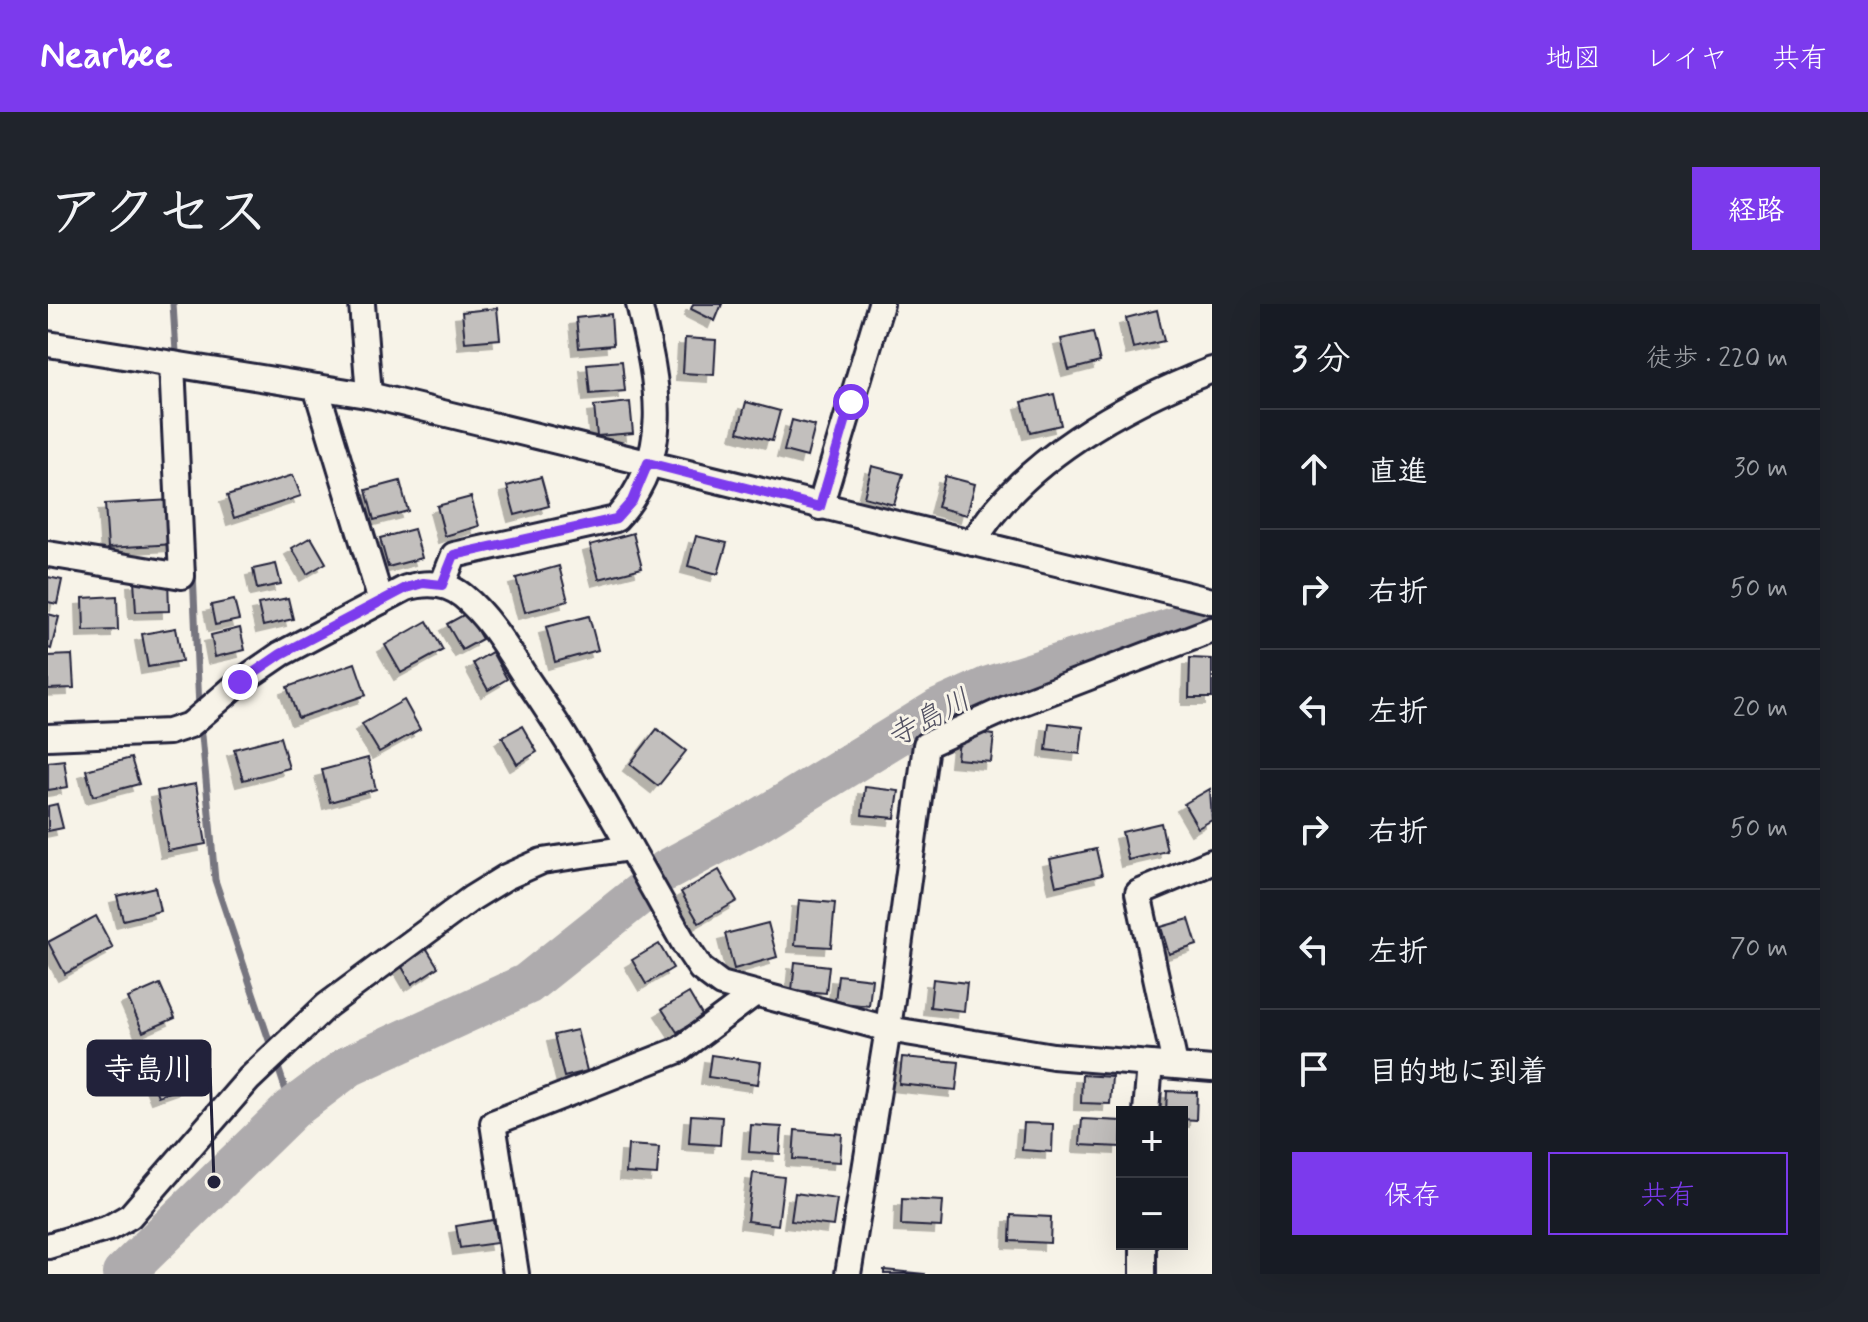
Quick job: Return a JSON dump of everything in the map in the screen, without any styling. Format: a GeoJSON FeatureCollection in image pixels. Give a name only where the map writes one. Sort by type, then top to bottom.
{"type":"FeatureCollection","features":[{"type":"Feature","properties":{"kind":"street"},"geometry":{"type":"LineString","coordinates":[[362,304],[369,395]]}},
{"type":"Feature","properties":{"kind":"street"},"geometry":{"type":"LineString","coordinates":[[442,585],[454,555],[616,519],[632,501],[648,463],[658,415],[658,386],[639,304]]}},
{"type":"Feature","properties":{"kind":"street"},"geometry":{"type":"LineString","coordinates":[[820,507],[881,304]]}},
{"type":"Feature","properties":{"kind":"street"},"geometry":{"type":"LineString","coordinates":[[48,344],[369,395],[1211,600]]}},
{"type":"Feature","properties":{"kind":"street"},"geometry":{"type":"LineString","coordinates":[[48,554],[182,576],[172,364]]}},
{"type":"Feature","properties":{"kind":"street"},"geometry":{"type":"LineString","coordinates":[[973,543],[1009,493],[1053,456],[1134,407],[1212,370]]}},
{"type":"Feature","properties":{"kind":"street"},"geometry":{"type":"LineString","coordinates":[[316,387],[381,601]]}},
{"type":"Feature","properties":{"kind":"street"},"geometry":{"type":"LineString","coordinates":[[48,737],[169,732],[190,725],[240,682],[281,654],[381,601],[423,583],[442,585],[463,595],[499,637],[559,726],[701,969],[721,984],[888,1029],[1053,1056],[1212,1069]]}},
{"type":"Feature","properties":{"kind":"street"},"geometry":{"type":"LineString","coordinates":[[848,1274],[888,1029],[926,745],[1008,708],[1212,630]]}},
{"type":"Feature","properties":{"kind":"street"},"geometry":{"type":"LineString","coordinates":[[48,1246],[109,1228],[130,1216],[249,1079],[326,1006],[506,877],[542,861],[630,848]]}},
{"type":"Feature","properties":{"kind":"street"},"geometry":{"type":"LineString","coordinates":[[1175,1065],[1138,893],[1212,862]]}},
{"type":"Feature","properties":{"kind":"street"},"geometry":{"type":"LineString","coordinates":[[516,1274],[493,1123],[679,1050],[754,994]]}},
{"type":"Feature","properties":{"kind":"street"},"geometry":{"type":"LineString","coordinates":[[1146,1106],[1150,1064]]}},
{"type":"Feature","properties":{"kind":"street"},"geometry":{"type":"LineString","coordinates":[[1143,1250],[1143,1274]]}},
{"type":"Feature","properties":{"kind":"building"},"geometry":{"type":"Polygon","coordinates":[[[693,304],[722,304],[715,321],[691,309],[693,304]]]}},
{"type":"Feature","properties":{"kind":"building"},"geometry":{"type":"Polygon","coordinates":[[[497,308],[500,339],[465,342],[462,312],[497,308]]]}},
{"type":"Feature","properties":{"kind":"building"},"geometry":{"type":"Polygon","coordinates":[[[1157,310],[1164,341],[1133,348],[1126,318],[1157,310]]]}},
{"type":"Feature","properties":{"kind":"building"},"geometry":{"type":"Polygon","coordinates":[[[611,314],[613,345],[579,348],[576,318],[611,314]]]}},
{"type":"Feature","properties":{"kind":"building"},"geometry":{"type":"Polygon","coordinates":[[[1093,332],[1100,362],[1069,370],[1061,339],[1093,332]]]}},
{"type":"Feature","properties":{"kind":"building"},"geometry":{"type":"Polygon","coordinates":[[[685,338],[716,340],[714,375],[683,373],[685,338]]]}},
{"type":"Feature","properties":{"kind":"building"},"geometry":{"type":"Polygon","coordinates":[[[622,361],[625,391],[590,394],[587,364],[622,361]]]}},
{"type":"Feature","properties":{"kind":"building"},"geometry":{"type":"Polygon","coordinates":[[[1054,394],[1061,425],[1030,432],[1022,402],[1054,394]]]}},
{"type":"Feature","properties":{"kind":"building"},"geometry":{"type":"Polygon","coordinates":[[[630,402],[633,433],[597,436],[594,406],[630,402]]]}},
{"type":"Feature","properties":{"kind":"building"},"geometry":{"type":"Polygon","coordinates":[[[746,402],[780,411],[772,441],[738,432],[746,402]]]}},
{"type":"Feature","properties":{"kind":"building"},"geometry":{"type":"Polygon","coordinates":[[[792,420],[815,426],[807,457],[784,451],[792,420]]]}},
{"type":"Feature","properties":{"kind":"building"},"geometry":{"type":"Polygon","coordinates":[[[872,466],[903,474],[894,505],[864,497],[872,466]]]}},
{"type":"Feature","properties":{"kind":"building"},"geometry":{"type":"Polygon","coordinates":[[[293,475],[301,496],[234,518],[227,496],[293,475]]]}},
{"type":"Feature","properties":{"kind":"building"},"geometry":{"type":"Polygon","coordinates":[[[945,476],[975,484],[967,515],[937,507],[945,476]]]}},
{"type":"Feature","properties":{"kind":"building"},"geometry":{"type":"Polygon","coordinates":[[[541,477],[549,506],[515,515],[507,486],[541,477]]]}},
{"type":"Feature","properties":{"kind":"building"},"geometry":{"type":"Polygon","coordinates":[[[400,481],[408,511],[374,520],[366,490],[400,481]]]}},
{"type":"Feature","properties":{"kind":"building"},"geometry":{"type":"Polygon","coordinates":[[[471,497],[479,526],[445,536],[437,506],[471,497]]]}},
{"type":"Feature","properties":{"kind":"building"},"geometry":{"type":"Polygon","coordinates":[[[171,500],[175,544],[108,548],[105,504],[171,500]]]}},
{"type":"Feature","properties":{"kind":"building"},"geometry":{"type":"Polygon","coordinates":[[[414,529],[422,558],[388,567],[380,538],[414,529]]]}},
{"type":"Feature","properties":{"kind":"building"},"geometry":{"type":"Polygon","coordinates":[[[633,533],[642,568],[599,579],[590,545],[633,533]]]}},
{"type":"Feature","properties":{"kind":"building"},"geometry":{"type":"Polygon","coordinates":[[[696,536],[727,543],[718,574],[688,566],[696,536]]]}},
{"type":"Feature","properties":{"kind":"building"},"geometry":{"type":"Polygon","coordinates":[[[311,537],[326,563],[307,574],[292,548],[311,537]]]}},
{"type":"Feature","properties":{"kind":"building"},"geometry":{"type":"Polygon","coordinates":[[[276,564],[281,584],[257,589],[253,569],[276,564]]]}},
{"type":"Feature","properties":{"kind":"building"},"geometry":{"type":"Polygon","coordinates":[[[559,566],[568,601],[525,612],[516,578],[559,566]]]}},
{"type":"Feature","properties":{"kind":"building"},"geometry":{"type":"Polygon","coordinates":[[[48,577],[62,580],[57,604],[48,602],[48,577]]]}},
{"type":"Feature","properties":{"kind":"building"},"geometry":{"type":"Polygon","coordinates":[[[168,578],[169,611],[136,612],[134,580],[168,578]]]}},
{"type":"Feature","properties":{"kind":"building"},"geometry":{"type":"Polygon","coordinates":[[[117,596],[118,630],[84,631],[83,598],[117,596]]]}},
{"type":"Feature","properties":{"kind":"building"},"geometry":{"type":"Polygon","coordinates":[[[288,598],[293,619],[263,626],[258,604],[288,598]]]}},
{"type":"Feature","properties":{"kind":"building"},"geometry":{"type":"Polygon","coordinates":[[[234,600],[239,620],[215,625],[211,605],[234,600]]]}},
{"type":"Feature","properties":{"kind":"building"},"geometry":{"type":"Polygon","coordinates":[[[467,613],[482,639],[462,650],[447,624],[467,613]]]}},
{"type":"Feature","properties":{"kind":"building"},"geometry":{"type":"Polygon","coordinates":[[[48,614],[59,617],[51,649],[48,648],[48,614]]]}},
{"type":"Feature","properties":{"kind":"building"},"geometry":{"type":"Polygon","coordinates":[[[589,616],[598,650],[555,662],[546,627],[589,616]]]}},
{"type":"Feature","properties":{"kind":"building"},"geometry":{"type":"Polygon","coordinates":[[[427,621],[443,650],[401,673],[385,645],[427,621]]]}},
{"type":"Feature","properties":{"kind":"building"},"geometry":{"type":"Polygon","coordinates":[[[176,628],[182,661],[148,667],[142,634],[176,628]]]}},
{"type":"Feature","properties":{"kind":"building"},"geometry":{"type":"Polygon","coordinates":[[[240,628],[245,650],[215,657],[211,635],[240,628]]]}},
{"type":"Feature","properties":{"kind":"building"},"geometry":{"type":"Polygon","coordinates":[[[492,652],[507,679],[488,690],[473,663],[492,652]]]}},
{"type":"Feature","properties":{"kind":"building"},"geometry":{"type":"Polygon","coordinates":[[[72,655],[74,688],[48,689],[48,656],[72,655]]]}},
{"type":"Feature","properties":{"kind":"building"},"geometry":{"type":"Polygon","coordinates":[[[1190,658],[1212,659],[1212,698],[1189,698],[1190,658]]]}},
{"type":"Feature","properties":{"kind":"building"},"geometry":{"type":"Polygon","coordinates":[[[355,663],[366,695],[298,718],[287,687],[355,663]]]}},
{"type":"Feature","properties":{"kind":"building"},"geometry":{"type":"Polygon","coordinates":[[[404,700],[420,729],[379,752],[362,724],[404,700]]]}},
{"type":"Feature","properties":{"kind":"building"},"geometry":{"type":"Polygon","coordinates":[[[1049,723],[1083,727],[1080,754],[1046,750],[1049,723]]]}},
{"type":"Feature","properties":{"kind":"building"},"geometry":{"type":"Polygon","coordinates":[[[522,726],[537,752],[517,764],[502,737],[522,726]]]}},
{"type":"Feature","properties":{"kind":"building"},"geometry":{"type":"Polygon","coordinates":[[[657,729],[686,751],[658,786],[630,764],[657,729]]]}},
{"type":"Feature","properties":{"kind":"building"},"geometry":{"type":"Polygon","coordinates":[[[960,731],[994,735],[991,762],[957,759],[960,731]]]}},
{"type":"Feature","properties":{"kind":"building"},"geometry":{"type":"Polygon","coordinates":[[[280,737],[289,768],[243,780],[234,749],[280,737]]]}},
{"type":"Feature","properties":{"kind":"building"},"geometry":{"type":"Polygon","coordinates":[[[131,758],[139,784],[93,796],[86,770],[131,758]]]}},
{"type":"Feature","properties":{"kind":"building"},"geometry":{"type":"Polygon","coordinates":[[[368,758],[376,789],[330,802],[322,770],[368,758]]]}},
{"type":"Feature","properties":{"kind":"building"},"geometry":{"type":"Polygon","coordinates":[[[64,760],[68,787],[48,790],[48,762],[64,760]]]}},
{"type":"Feature","properties":{"kind":"building"},"geometry":{"type":"Polygon","coordinates":[[[196,784],[206,844],[168,851],[157,791],[196,784]]]}},
{"type":"Feature","properties":{"kind":"building"},"geometry":{"type":"Polygon","coordinates":[[[865,787],[899,791],[895,818],[862,815],[865,787]]]}},
{"type":"Feature","properties":{"kind":"building"},"geometry":{"type":"Polygon","coordinates":[[[1210,789],[1212,820],[1198,828],[1184,804],[1210,789]]]}},
{"type":"Feature","properties":{"kind":"building"},"geometry":{"type":"Polygon","coordinates":[[[57,804],[63,828],[48,831],[48,806],[57,804]]]}},
{"type":"Feature","properties":{"kind":"building"},"geometry":{"type":"Polygon","coordinates":[[[1161,823],[1167,851],[1128,860],[1122,832],[1161,823]]]}},
{"type":"Feature","properties":{"kind":"building"},"geometry":{"type":"Polygon","coordinates":[[[1096,849],[1102,875],[1056,886],[1050,859],[1096,849]]]}},
{"type":"Feature","properties":{"kind":"building"},"geometry":{"type":"Polygon","coordinates":[[[719,870],[737,901],[699,923],[681,892],[719,870]]]}},
{"type":"Feature","properties":{"kind":"building"},"geometry":{"type":"Polygon","coordinates":[[[155,887],[160,911],[123,920],[117,896],[155,887]]]}},
{"type":"Feature","properties":{"kind":"building"},"geometry":{"type":"Polygon","coordinates":[[[799,900],[835,903],[831,947],[795,945],[799,900]]]}},
{"type":"Feature","properties":{"kind":"building"},"geometry":{"type":"Polygon","coordinates":[[[96,916],[113,948],[65,974],[48,942],[96,916]]]}},
{"type":"Feature","properties":{"kind":"building"},"geometry":{"type":"Polygon","coordinates":[[[1189,919],[1197,945],[1169,954],[1161,927],[1189,919]]]}},
{"type":"Feature","properties":{"kind":"building"},"geometry":{"type":"Polygon","coordinates":[[[768,923],[777,957],[734,969],[725,934],[768,923]]]}},
{"type":"Feature","properties":{"kind":"building"},"geometry":{"type":"Polygon","coordinates":[[[424,944],[438,967],[412,984],[398,960],[424,944]]]}},
{"type":"Feature","properties":{"kind":"building"},"geometry":{"type":"Polygon","coordinates":[[[659,944],[673,968],[646,984],[632,960],[659,944]]]}},
{"type":"Feature","properties":{"kind":"building"},"geometry":{"type":"Polygon","coordinates":[[[795,962],[829,966],[826,993],[792,990],[795,962]]]}},
{"type":"Feature","properties":{"kind":"building"},"geometry":{"type":"Polygon","coordinates":[[[838,975],[872,979],[869,1006],[835,1002],[838,975]]]}},
{"type":"Feature","properties":{"kind":"building"},"geometry":{"type":"Polygon","coordinates":[[[933,979],[967,983],[964,1011],[930,1007],[933,979]]]}},
{"type":"Feature","properties":{"kind":"building"},"geometry":{"type":"Polygon","coordinates":[[[160,984],[175,1018],[143,1032],[128,998],[160,984]]]}},
{"type":"Feature","properties":{"kind":"building"},"geometry":{"type":"Polygon","coordinates":[[[689,993],[703,1017],[677,1032],[662,1009],[689,993]]]}},
{"type":"Feature","properties":{"kind":"building"},"geometry":{"type":"Polygon","coordinates":[[[577,1030],[587,1071],[564,1077],[554,1035],[577,1030]]]}},
{"type":"Feature","properties":{"kind":"building"},"geometry":{"type":"Polygon","coordinates":[[[711,1055],[761,1062],[758,1084],[708,1077],[711,1055]]]}},
{"type":"Feature","properties":{"kind":"building"},"geometry":{"type":"Polygon","coordinates":[[[902,1057],[959,1062],[956,1090],[899,1084],[902,1057]]]}},
{"type":"Feature","properties":{"kind":"building"},"geometry":{"type":"Polygon","coordinates":[[[177,1060],[187,1086],[158,1096],[148,1071],[177,1060]]]}},
{"type":"Feature","properties":{"kind":"building"},"geometry":{"type":"Polygon","coordinates":[[[1082,1075],[1112,1077],[1110,1104],[1081,1103],[1082,1075]]]}},
{"type":"Feature","properties":{"kind":"building"},"geometry":{"type":"Polygon","coordinates":[[[1167,1091],[1197,1092],[1196,1120],[1188,1119],[1188,1106],[1166,1106],[1167,1091]]]}},
{"type":"Feature","properties":{"kind":"building"},"geometry":{"type":"Polygon","coordinates":[[[691,1115],[722,1117],[720,1145],[689,1143],[691,1115]]]}},
{"type":"Feature","properties":{"kind":"building"},"geometry":{"type":"Polygon","coordinates":[[[1082,1119],[1116,1121],[1116,1147],[1080,1145],[1082,1119]]]}},
{"type":"Feature","properties":{"kind":"building"},"geometry":{"type":"Polygon","coordinates":[[[1024,1123],[1053,1124],[1052,1152],[1022,1150],[1024,1123]]]}},
{"type":"Feature","properties":{"kind":"building"},"geometry":{"type":"Polygon","coordinates":[[[751,1125],[782,1127],[780,1154],[749,1152],[751,1125]]]}},
{"type":"Feature","properties":{"kind":"building"},"geometry":{"type":"Polygon","coordinates":[[[795,1130],[842,1134],[840,1162],[793,1159],[795,1130]]]}},
{"type":"Feature","properties":{"kind":"building"},"geometry":{"type":"Polygon","coordinates":[[[628,1145],[659,1147],[657,1175],[626,1173],[628,1145]]]}},
{"type":"Feature","properties":{"kind":"building"},"geometry":{"type":"Polygon","coordinates":[[[753,1173],[784,1177],[778,1225],[747,1221],[753,1173]]]}},
{"type":"Feature","properties":{"kind":"building"},"geometry":{"type":"Polygon","coordinates":[[[795,1193],[837,1199],[833,1226],[791,1221],[795,1193]]]}},
{"type":"Feature","properties":{"kind":"building"},"geometry":{"type":"Polygon","coordinates":[[[902,1199],[943,1201],[941,1227],[901,1225],[902,1199]]]}},
{"type":"Feature","properties":{"kind":"building"},"geometry":{"type":"Polygon","coordinates":[[[1011,1215],[1051,1217],[1050,1243],[1010,1241],[1011,1215]]]}},
{"type":"Feature","properties":{"kind":"building"},"geometry":{"type":"Polygon","coordinates":[[[493,1220],[497,1243],[460,1248],[456,1226],[493,1220]]]}},
{"type":"Feature","properties":{"kind":"building"},"geometry":{"type":"Polygon","coordinates":[[[884,1270],[925,1274],[884,1274],[884,1270]]]}},
{"type":"Feature","properties":{"kind":"waterway"},"geometry":{"type":"LineString","coordinates":[[173,304],[176,352]]}},
{"type":"Feature","properties":{"kind":"waterway"},"geometry":{"type":"LineString","coordinates":[[193,572],[199,708]]}},
{"type":"Feature","properties":{"kind":"waterway","name":"寺島川"},"geometry":{"type":"LineString","coordinates":[[667,870],[749,826],[938,710],[989,687],[1212,616]]}},
{"type":"Feature","properties":{"kind":"waterway"},"geometry":{"type":"LineString","coordinates":[[201,724],[215,880],[272,1049]]}},
{"type":"Feature","properties":{"kind":"waterway","name":"寺島川"},"geometry":{"type":"LineString","coordinates":[[123,1274],[292,1109],[349,1066],[527,984],[641,893]]}},
{"type":"Feature","properties":{"kind":"waterway"},"geometry":{"type":"LineString","coordinates":[[276,1061],[292,1109]]}},
{"type":"Feature","properties":{"kind":"place","name":"寺島川"},"geometry":{"type":"Point","coordinates":[214,1182]}},
{"type":"Feature","properties":{"kind":"route"},"geometry":{"type":"LineString","coordinates":[[240,682],[281,654],[406,588],[423,583],[442,585],[454,555],[616,519],[632,501],[648,463],[820,507],[851,402]]}}]}
